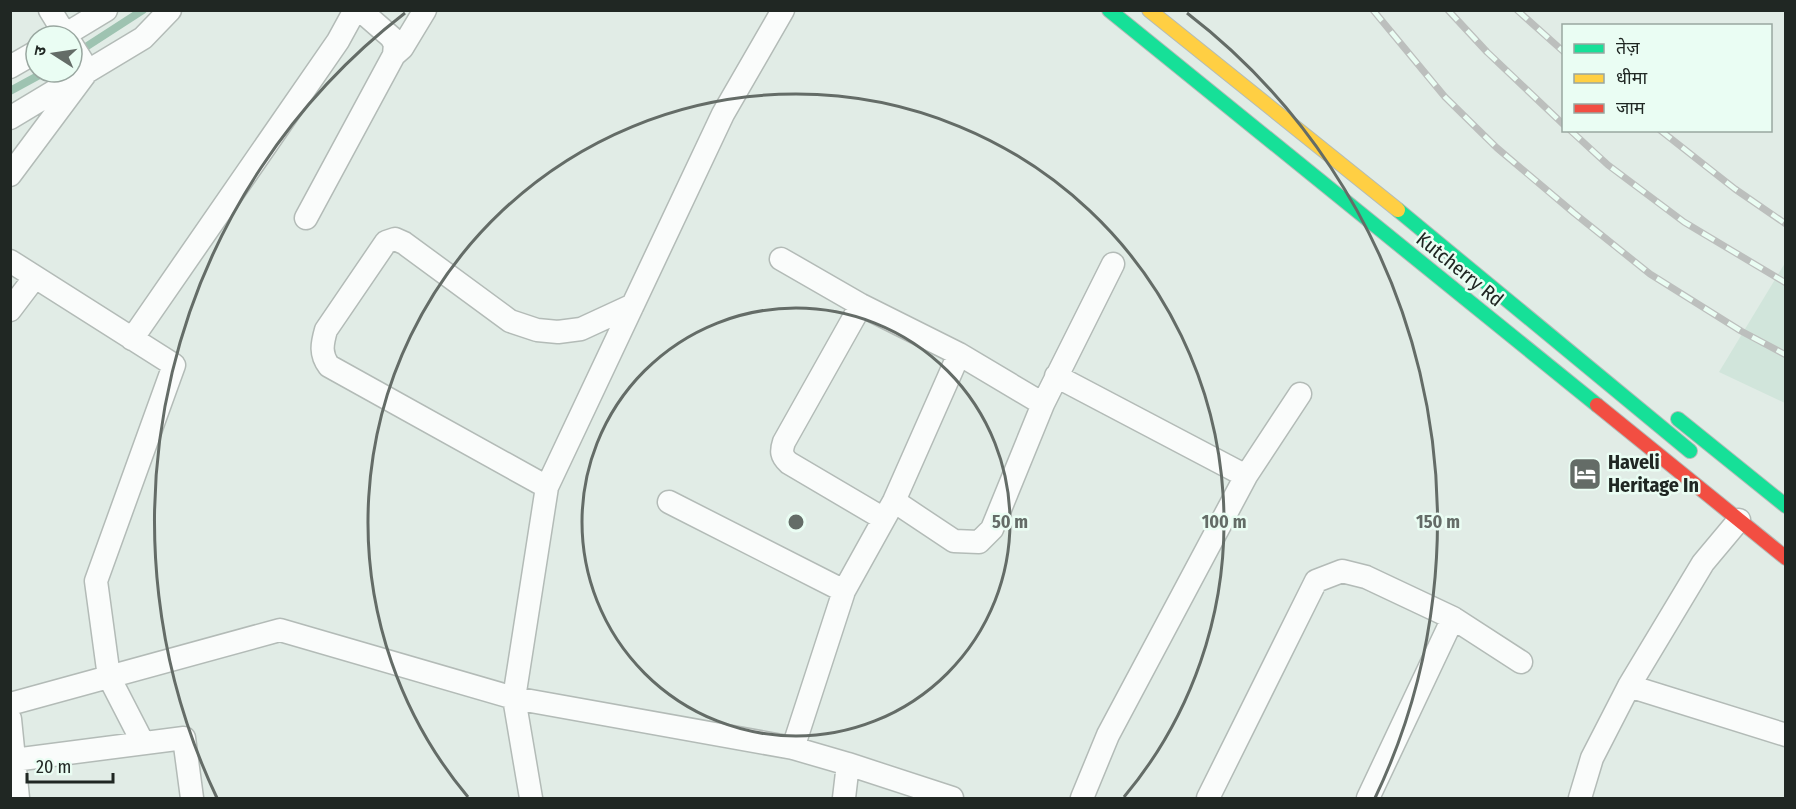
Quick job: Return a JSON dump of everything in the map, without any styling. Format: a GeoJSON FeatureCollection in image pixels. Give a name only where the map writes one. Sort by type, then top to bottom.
{"type":"FeatureCollection","features":[{"type":"Feature","properties":{"kind":"highway","name":"Kutcherry Rd"},"geometry":{"type":"LineString","coordinates":[[1109,10],[1785,558]]}},
{"type":"Feature","properties":{"kind":"highway"},"geometry":{"type":"LineString","coordinates":[[1149,10],[1377,192],[1704,462]]}},
{"type":"Feature","properties":{"kind":"highway"},"geometry":{"type":"LineString","coordinates":[[1667,410],[1785,506]]}},
{"type":"Feature","properties":{"kind":"street"},"geometry":{"type":"LineString","coordinates":[[50,10],[58,24]]}},
{"type":"Feature","properties":{"kind":"street"},"geometry":{"type":"LineString","coordinates":[[84,35],[106,10]]}},
{"type":"Feature","properties":{"kind":"street"},"geometry":{"type":"LineString","coordinates":[[84,46],[143,38],[170,10]]}},
{"type":"Feature","properties":{"kind":"street"},"geometry":{"type":"LineString","coordinates":[[132,339],[338,41],[356,10]]}},
{"type":"Feature","properties":{"kind":"street"},"geometry":{"type":"LineString","coordinates":[[360,10],[391,37],[395,44],[394,55]]}},
{"type":"Feature","properties":{"kind":"street"},"geometry":{"type":"LineString","coordinates":[[306,218],[394,55],[402,48],[424,10]]}},
{"type":"Feature","properties":{"kind":"street"},"geometry":{"type":"LineString","coordinates":[[531,798],[514,698],[547,488],[723,114],[783,10]]}},
{"type":"Feature","properties":{"kind":"street"},"geometry":{"type":"LineString","coordinates":[[10,67],[24,59]]}},
{"type":"Feature","properties":{"kind":"street"},"geometry":{"type":"LineString","coordinates":[[10,118],[40,84]]}},
{"type":"Feature","properties":{"kind":"street"},"geometry":{"type":"LineString","coordinates":[[10,176],[55,84]]}},
{"type":"Feature","properties":{"kind":"street"},"geometry":{"type":"LineString","coordinates":[[547,488],[329,366],[322,351],[326,330],[386,242],[395,239],[404,243],[510,321],[537,330],[558,332],[581,329],[633,305]]}},
{"type":"Feature","properties":{"kind":"street"},"geometry":{"type":"LineString","coordinates":[[781,260],[861,305],[959,354],[1043,404]]}},
{"type":"Feature","properties":{"kind":"street"},"geometry":{"type":"LineString","coordinates":[[10,261],[174,365],[96,581],[109,677],[144,743]]}},
{"type":"Feature","properties":{"kind":"street"},"geometry":{"type":"LineString","coordinates":[[861,305],[784,442],[782,453],[784,459],[954,541],[979,542],[992,529],[1043,404],[1113,264]]}},
{"type":"Feature","properties":{"kind":"street"},"geometry":{"type":"LineString","coordinates":[[10,310],[34,277]]}},
{"type":"Feature","properties":{"kind":"street"},"geometry":{"type":"LineString","coordinates":[[793,748],[844,591],[889,510],[959,354]]}},
{"type":"Feature","properties":{"kind":"street"},"geometry":{"type":"LineString","coordinates":[[1056,376],[1246,476]]}},
{"type":"Feature","properties":{"kind":"street"},"geometry":{"type":"LineString","coordinates":[[1082,798],[1108,735],[1246,476],[1300,394]]}},
{"type":"Feature","properties":{"kind":"street"},"geometry":{"type":"LineString","coordinates":[[669,502],[844,591]]}},
{"type":"Feature","properties":{"kind":"street"},"geometry":{"type":"LineString","coordinates":[[1580,798],[1592,758],[1629,686],[1703,563],[1739,519]]}},
{"type":"Feature","properties":{"kind":"street"},"geometry":{"type":"LineString","coordinates":[[1208,798],[1316,581],[1342,571],[1366,577],[1453,618],[1521,662]]}},
{"type":"Feature","properties":{"kind":"street"},"geometry":{"type":"LineString","coordinates":[[1368,798],[1453,618]]}},
{"type":"Feature","properties":{"kind":"street"},"geometry":{"type":"LineString","coordinates":[[10,704],[280,630],[514,698],[793,748],[952,798]]}},
{"type":"Feature","properties":{"kind":"street"},"geometry":{"type":"LineString","coordinates":[[1629,686],[1785,735]]}},
{"type":"Feature","properties":{"kind":"street"},"geometry":{"type":"LineString","coordinates":[[10,719],[18,798]]}},
{"type":"Feature","properties":{"kind":"street"},"geometry":{"type":"LineString","coordinates":[[14,759],[184,738],[192,798]]}},
{"type":"Feature","properties":{"kind":"street"},"geometry":{"type":"LineString","coordinates":[[844,798],[848,764]]}},
{"type":"Feature","properties":{"kind":"shaded area"},"geometry":{"type":"Polygon","coordinates":[[[1785,263],[1785,403],[1719,372],[1785,263]]]}},
{"type":"Feature","properties":{"kind":"waterway"},"geometry":{"type":"LineString","coordinates":[[84,48],[143,10]]}},
{"type":"Feature","properties":{"kind":"waterway"},"geometry":{"type":"LineString","coordinates":[[10,91],[24,83]]}},
{"type":"Feature","properties":{"kind":"railway"},"geometry":{"type":"LineString","coordinates":[[1373,10],[1445,97],[1497,148],[1574,213],[1650,274],[1741,331],[1786,355]]}},
{"type":"Feature","properties":{"kind":"railway"},"geometry":{"type":"LineString","coordinates":[[1448,10],[1487,52],[1562,123]]}},
{"type":"Feature","properties":{"kind":"railway"},"geometry":{"type":"LineString","coordinates":[[1517,10],[1562,50]]}},
{"type":"Feature","properties":{"kind":"railway"},"geometry":{"type":"LineString","coordinates":[[1572,132],[1608,165],[1684,222],[1786,283]]}},
{"type":"Feature","properties":{"kind":"railway"},"geometry":{"type":"LineString","coordinates":[[1663,132],[1735,189],[1786,224]]}},
{"type":"Feature","properties":{"kind":"traffic: fast"},"geometry":{"type":"LineString","coordinates":[[1109,10],[1597,405]]}},
{"type":"Feature","properties":{"kind":"traffic: fast"},"geometry":{"type":"LineString","coordinates":[[1398,210],[1690,451]]}},
{"type":"Feature","properties":{"kind":"traffic: fast"},"geometry":{"type":"LineString","coordinates":[[1678,419],[1786,506]]}},
{"type":"Feature","properties":{"kind":"traffic: slow"},"geometry":{"type":"LineString","coordinates":[[1149,10],[1398,210]]}},
{"type":"Feature","properties":{"kind":"traffic: jam"},"geometry":{"type":"LineString","coordinates":[[1597,405],[1786,558]]}},
{"type":"Feature","properties":{"kind":"place","name":"Haveli Heritage In"},"geometry":{"type":"Point","coordinates":[1585,474]}}]}
